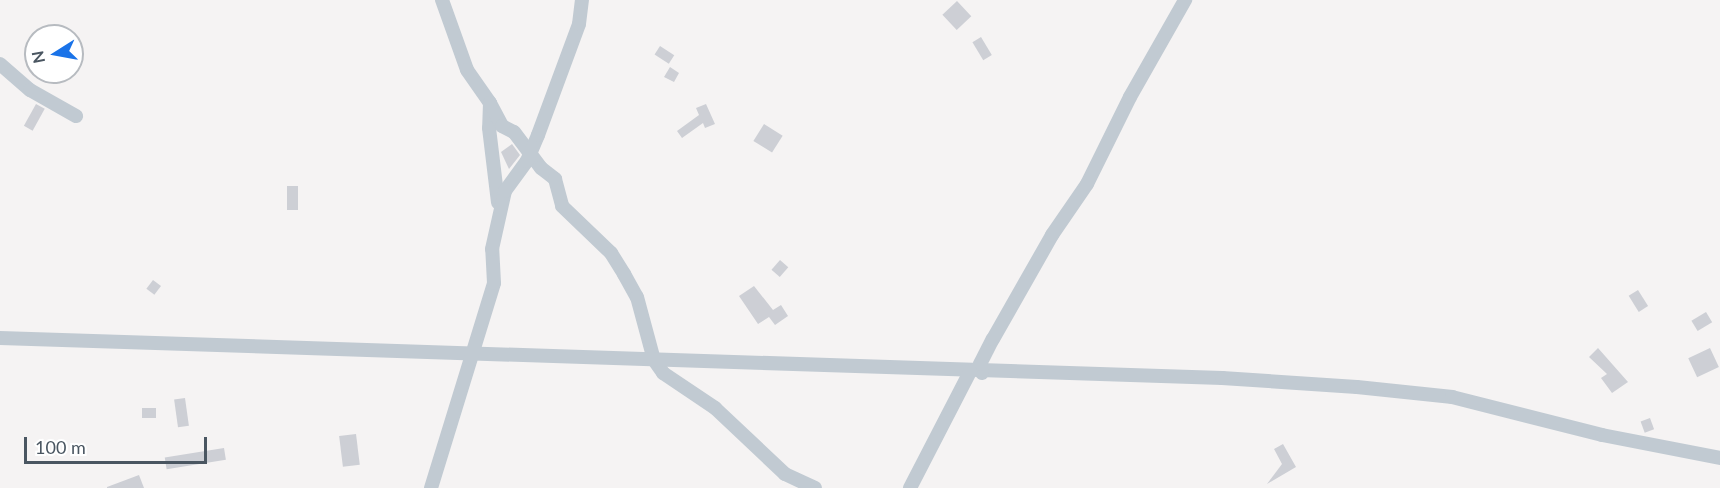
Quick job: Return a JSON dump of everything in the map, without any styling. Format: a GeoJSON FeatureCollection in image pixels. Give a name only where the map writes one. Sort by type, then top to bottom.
{"type":"FeatureCollection","features":[{"type":"Feature","properties":{"kind":"street"},"geometry":{"type":"LineString","coordinates":[[442,0],[467,70],[490,103],[502,126],[514,132],[555,179],[562,206],[611,253],[624,274],[637,297],[654,360],[663,373],[751,439],[769,461],[815,488]]}},
{"type":"Feature","properties":{"kind":"street"},"geometry":{"type":"LineString","coordinates":[[431,488],[494,283],[492,249],[506,190],[530,152],[579,24],[582,0]]}},
{"type":"Feature","properties":{"kind":"street"},"geometry":{"type":"LineString","coordinates":[[910,488],[1052,235],[1087,184],[1125,106],[1185,0]]}},
{"type":"Feature","properties":{"kind":"street"},"geometry":{"type":"LineString","coordinates":[[0,64],[30,90],[76,116]]}},
{"type":"Feature","properties":{"kind":"street"},"geometry":{"type":"LineString","coordinates":[[490,103],[489,128],[499,213]]}},
{"type":"Feature","properties":{"kind":"street"},"geometry":{"type":"LineString","coordinates":[[0,338],[976,373],[1222,378],[1452,397],[1602,435],[1720,458]]}},
{"type":"Feature","properties":{"kind":"building"},"geometry":{"type":"Polygon","coordinates":[[[957,1],[971,16],[957,30],[942,15],[957,1]]]}},
{"type":"Feature","properties":{"kind":"building"},"geometry":{"type":"Polygon","coordinates":[[[981,37],[992,55],[983,60],[972,42],[981,37]]]}},
{"type":"Feature","properties":{"kind":"building"},"geometry":{"type":"Polygon","coordinates":[[[660,46],[674,55],[669,64],[655,54],[660,46]]]}},
{"type":"Feature","properties":{"kind":"building"},"geometry":{"type":"Polygon","coordinates":[[[670,67],[679,73],[674,82],[664,77],[670,67]]]}},
{"type":"Feature","properties":{"kind":"building"},"geometry":{"type":"Polygon","coordinates":[[[36,104],[45,109],[33,131],[24,126],[36,104]]]}},
{"type":"Feature","properties":{"kind":"building"},"geometry":{"type":"Polygon","coordinates":[[[706,104],[715,124],[705,128],[703,123],[682,138],[677,131],[699,115],[696,108],[706,104]]]}},
{"type":"Feature","properties":{"kind":"building"},"geometry":{"type":"Polygon","coordinates":[[[764,124],[783,136],[772,153],[753,141],[764,124]]]}},
{"type":"Feature","properties":{"kind":"building"},"geometry":{"type":"Polygon","coordinates":[[[512,144],[520,155],[509,169],[501,152],[512,144]]]}},
{"type":"Feature","properties":{"kind":"building"},"geometry":{"type":"Polygon","coordinates":[[[287,186],[298,186],[298,210],[287,210],[287,186]]]}},
{"type":"Feature","properties":{"kind":"building"},"geometry":{"type":"Polygon","coordinates":[[[780,260],[788,267],[780,277],[771,270],[780,260]]]}},
{"type":"Feature","properties":{"kind":"building"},"geometry":{"type":"Polygon","coordinates":[[[153,280],[161,286],[154,295],[146,289],[153,280]]]}},
{"type":"Feature","properties":{"kind":"building"},"geometry":{"type":"Polygon","coordinates":[[[754,286],[773,310],[781,305],[788,316],[775,325],[769,317],[758,324],[739,296],[754,286]]]}},
{"type":"Feature","properties":{"kind":"building"},"geometry":{"type":"Polygon","coordinates":[[[1638,290],[1648,306],[1639,312],[1629,296],[1638,290]]]}},
{"type":"Feature","properties":{"kind":"building"},"geometry":{"type":"Polygon","coordinates":[[[1706,312],[1712,322],[1698,331],[1691,321],[1706,312]]]}},
{"type":"Feature","properties":{"kind":"building"},"geometry":{"type":"Polygon","coordinates":[[[1598,348],[1628,382],[1612,393],[1601,378],[1607,374],[1589,357],[1598,348]]]}},
{"type":"Feature","properties":{"kind":"building"},"geometry":{"type":"Polygon","coordinates":[[[1710,348],[1719,367],[1697,377],[1688,358],[1710,348]]]}},
{"type":"Feature","properties":{"kind":"building"},"geometry":{"type":"Polygon","coordinates":[[[185,398],[189,426],[178,427],[174,400],[185,398]]]}},
{"type":"Feature","properties":{"kind":"building"},"geometry":{"type":"Polygon","coordinates":[[[142,408],[156,408],[156,418],[142,418],[142,408]]]}},
{"type":"Feature","properties":{"kind":"building"},"geometry":{"type":"Polygon","coordinates":[[[1650,418],[1654,429],[1645,433],[1641,421],[1650,418]]]}},
{"type":"Feature","properties":{"kind":"building"},"geometry":{"type":"Polygon","coordinates":[[[356,434],[360,465],[343,467],[339,436],[356,434]]]}},
{"type":"Feature","properties":{"kind":"building"},"geometry":{"type":"Polygon","coordinates":[[[1283,444],[1296,467],[1267,484],[1282,464],[1274,449],[1283,444]]]}},
{"type":"Feature","properties":{"kind":"building"},"geometry":{"type":"Polygon","coordinates":[[[224,448],[226,460],[167,469],[165,457],[224,448]]]}},
{"type":"Feature","properties":{"kind":"building"},"geometry":{"type":"Polygon","coordinates":[[[139,475],[144,488],[107,488],[107,487],[139,475]]]}}]}
